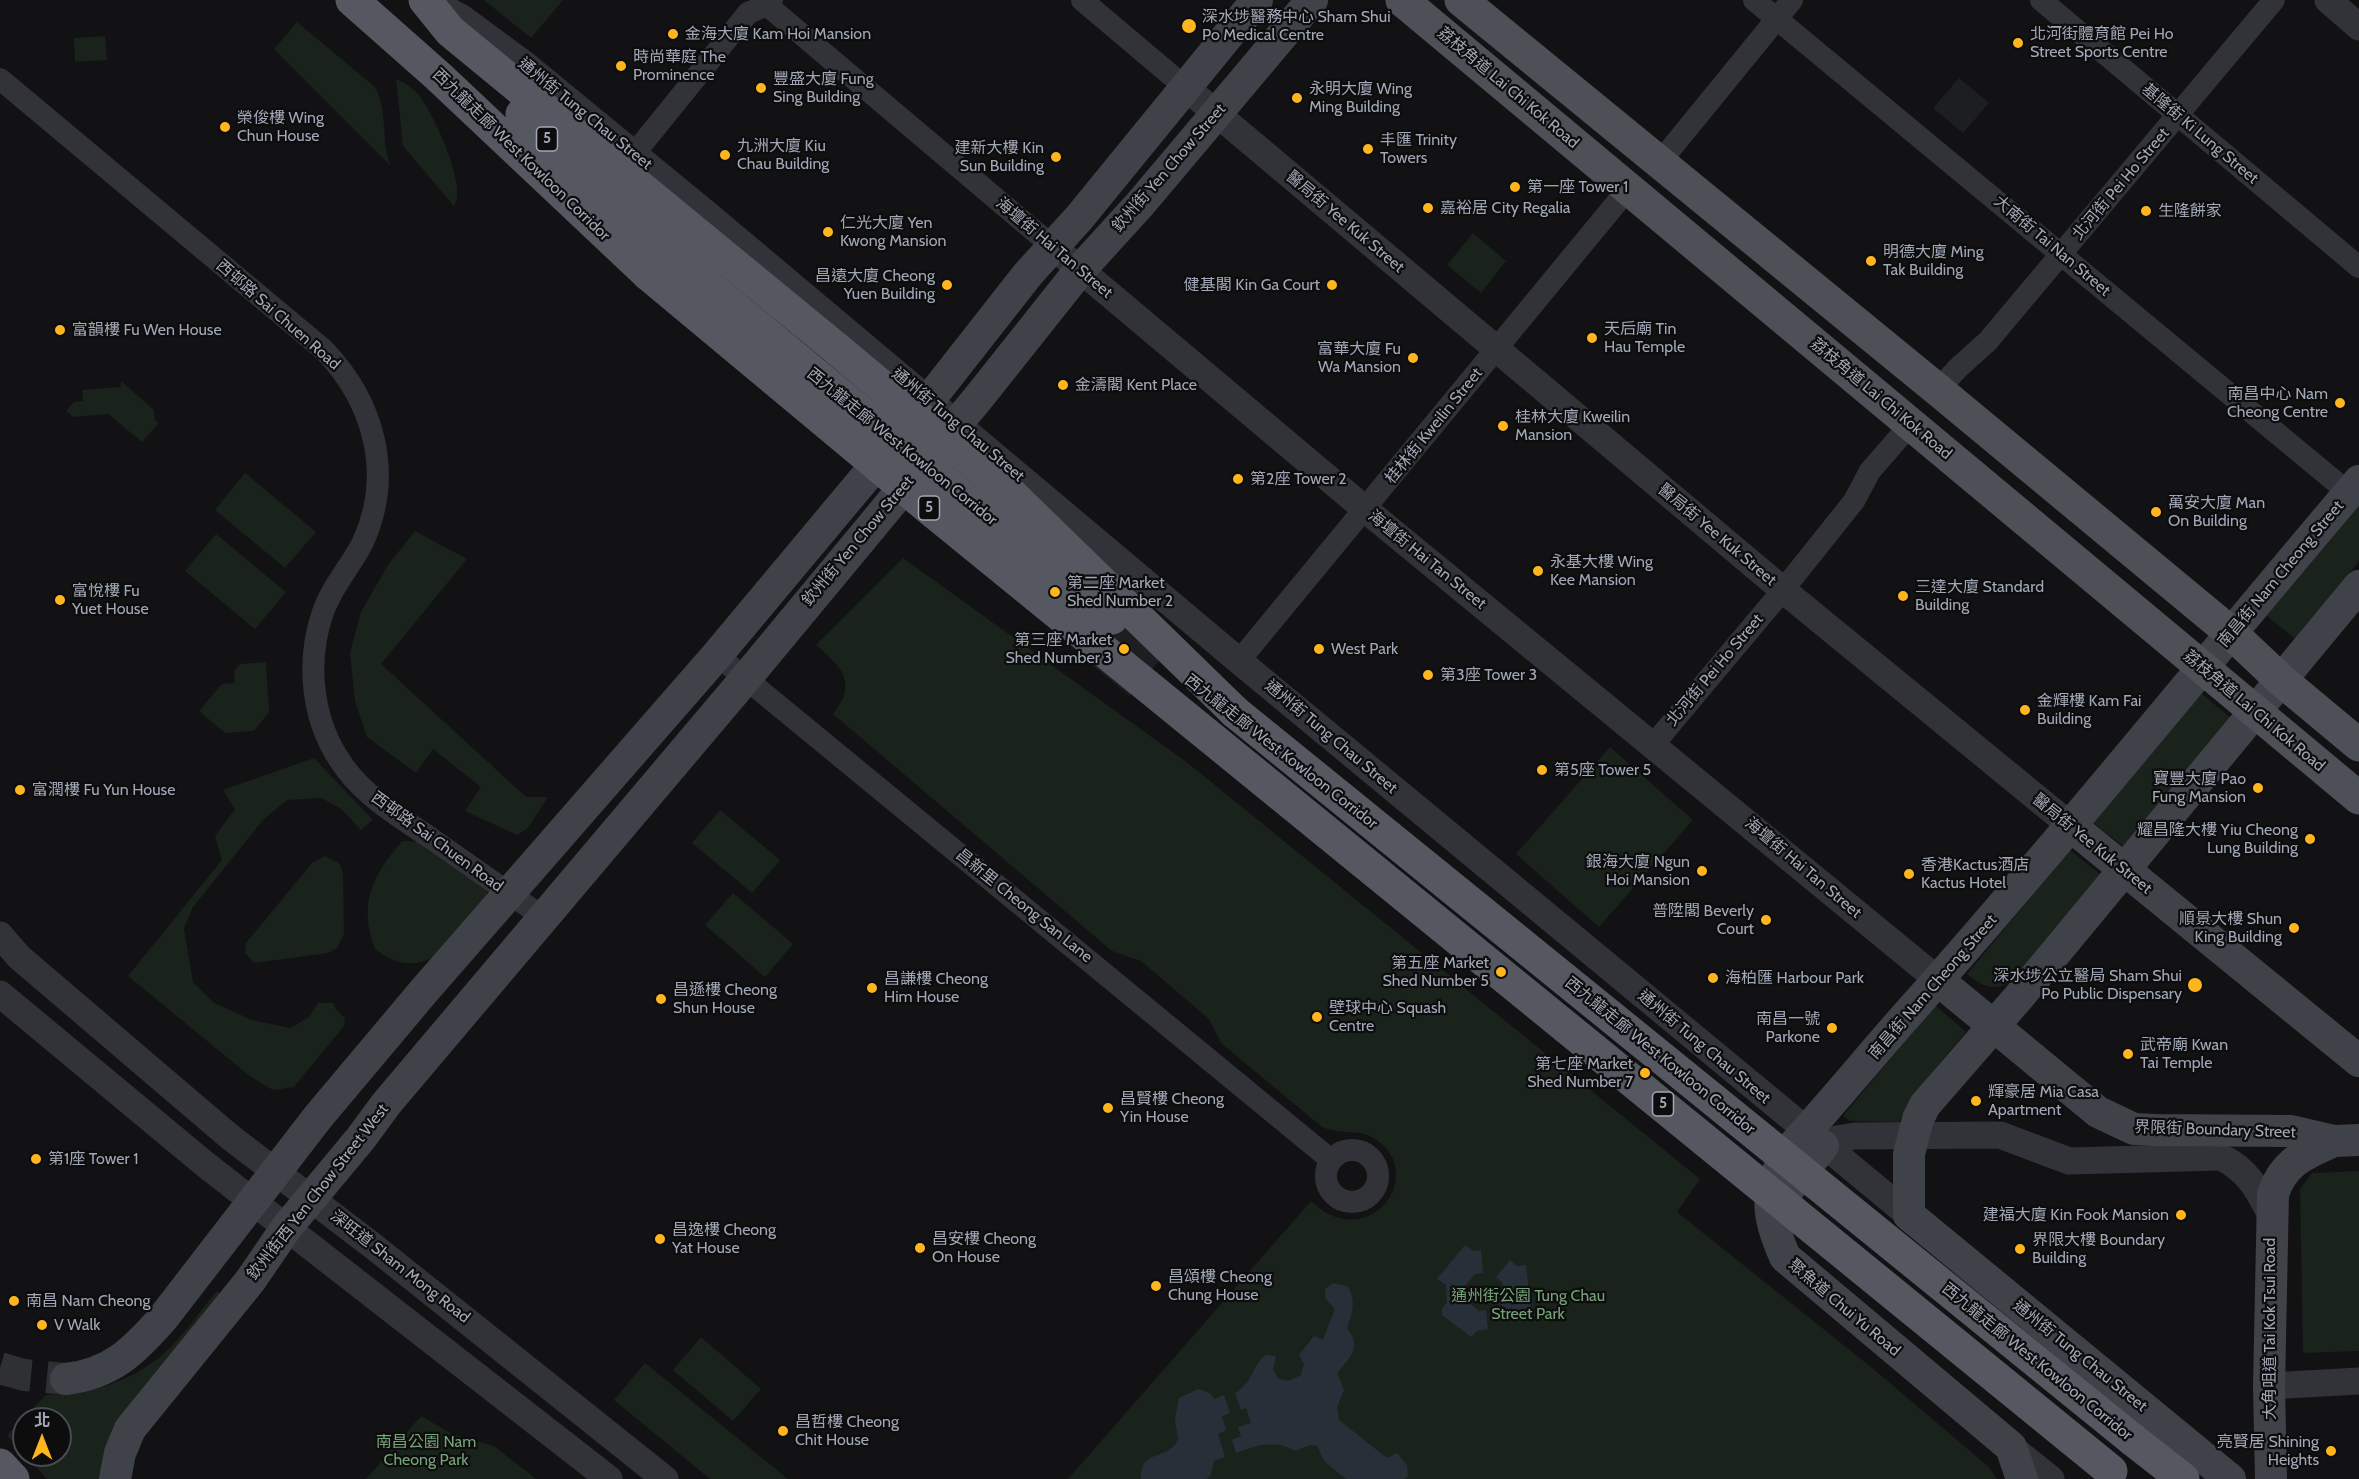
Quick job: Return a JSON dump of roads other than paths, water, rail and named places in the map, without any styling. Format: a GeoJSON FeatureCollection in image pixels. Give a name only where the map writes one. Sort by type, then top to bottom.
{"type":"FeatureCollection","features":[{"type":"Feature","properties":{"kind":"highway","name":"西九龍走廊 West Kowloon Corridor"},"geometry":{"type":"LineString","coordinates":[[352,0],[438,76],[620,249],[703,322],[2116,1475]]}},
{"type":"Feature","properties":{"kind":"highway","name":"西九龍走廊 West Kowloon Corridor"},"geometry":{"type":"LineString","coordinates":[[400,0],[487,78],[603,193],[713,291],[1171,666],[1235,712],[2183,1479]]}},
{"type":"Feature","properties":{"kind":"highway"},"geometry":{"type":"LineString","coordinates":[[426,0],[450,31],[1012,495],[1235,712]]}},
{"type":"Feature","properties":{"kind":"highway"},"geometry":{"type":"LineString","coordinates":[[0,1465],[13,1479]]}},
{"type":"Feature","properties":{"kind":"main road"},"geometry":{"type":"LineString","coordinates":[[66,1379],[101,1372],[117,1362],[143,1341],[163,1318],[275,1171],[423,992],[717,655],[1257,0]]}},
{"type":"Feature","properties":{"kind":"main road","name":"欽州街 Yen Chow Street"},"geometry":{"type":"LineString","coordinates":[[543,917],[746,678],[1080,270],[1141,203],[1312,0]]}},
{"type":"Feature","properties":{"kind":"main road","name":"荔枝角道 Lai Chi Kok Road"},"geometry":{"type":"LineString","coordinates":[[1402,0],[2359,798]]}},
{"type":"Feature","properties":{"kind":"main road"},"geometry":{"type":"LineString","coordinates":[[1461,0],[2230,632],[2281,680],[2359,745]]}},
{"type":"Feature","properties":{"kind":"main road","name":"南昌街 Nam Cheong Street"},"geometry":{"type":"LineString","coordinates":[[1770,1213],[1814,1139],[1938,980],[2071,826],[2203,668],[2230,632],[2354,487]]}},
{"type":"Feature","properties":{"kind":"main road"},"geometry":{"type":"LineString","coordinates":[[1909,1215],[1909,1154],[1912,1136],[1925,1105],[1991,1026],[2018,998],[2359,586]]}},
{"type":"Feature","properties":{"kind":"main road","name":"醫局街 Yee Kuk Street"},"geometry":{"type":"LineString","coordinates":[[2071,826],[2359,1061]]}},
{"type":"Feature","properties":{"kind":"main road","name":"欽州街西 Yen Chow Street West"},"geometry":{"type":"LineString","coordinates":[[115,1479],[120,1453],[130,1429],[250,1281],[311,1197],[543,917]]}},
{"type":"Feature","properties":{"kind":"main road","name":"海壇街 Hai Tan Street"},"geometry":{"type":"LineString","coordinates":[[1938,980],[2098,1112]]}},
{"type":"Feature","properties":{"kind":"main road","name":"界限街 Boundary Street"},"geometry":{"type":"LineString","coordinates":[[2098,1112],[2118,1124],[2134,1129],[2291,1131],[2347,1140]]}},
{"type":"Feature","properties":{"kind":"main road","name":"界限街 Boundary Street"},"geometry":{"type":"LineString","coordinates":[[2282,1172],[2303,1155],[2347,1140]]}},
{"type":"Feature","properties":{"kind":"main road","name":"大角咀道 Tai Kok Tsui Road"},"geometry":{"type":"LineString","coordinates":[[2271,1479],[2269,1386],[2271,1215],[2273,1194],[2282,1172]]}},
{"type":"Feature","properties":{"kind":"main road","name":"聚魚道 Chui Yu Road"},"geometry":{"type":"LineString","coordinates":[[1770,1213],[1771,1226],[1785,1257],[2011,1447]]}},
{"type":"Feature","properties":{"kind":"main road","name":"通州街 Tung Chau Street"},"geometry":{"type":"LineString","coordinates":[[1909,1215],[2230,1479]]}},
{"type":"Feature","properties":{"kind":"main road"},"geometry":{"type":"LineString","coordinates":[[2011,1447],[2022,1479]]}},
{"type":"Feature","properties":{"kind":"street","name":"通州街 Tung Chau Street"},"geometry":{"type":"LineString","coordinates":[[426,0],[462,18],[494,40],[634,154],[1239,661],[1814,1139],[1909,1215]]}},
{"type":"Feature","properties":{"kind":"street","name":"醫局街 Yee Kuk Street"},"geometry":{"type":"LineString","coordinates":[[1082,0],[1783,590],[2071,826]]}},
{"type":"Feature","properties":{"kind":"street","name":"大南街 Tai Nan Street"},"geometry":{"type":"LineString","coordinates":[[1754,0],[2062,254],[2354,487]]}},
{"type":"Feature","properties":{"kind":"street"},"geometry":{"type":"LineString","coordinates":[[1660,162],[1792,0]]}},
{"type":"Feature","properties":{"kind":"street","name":"基隆街 Ki Lung Street"},"geometry":{"type":"LineString","coordinates":[[2041,0],[2359,267]]}},
{"type":"Feature","properties":{"kind":"street","name":"北河街 Pei Ho Street"},"geometry":{"type":"LineString","coordinates":[[1938,390],[1988,341],[2274,0]]}},
{"type":"Feature","properties":{"kind":"street"},"geometry":{"type":"LineString","coordinates":[[2328,0],[2359,27]]}},
{"type":"Feature","properties":{"kind":"street"},"geometry":{"type":"LineString","coordinates":[[634,154],[748,13],[767,2]]}},
{"type":"Feature","properties":{"kind":"street","name":"海壇街 Hai Tan Street"},"geometry":{"type":"LineString","coordinates":[[767,2],[1080,270],[1366,510],[1938,980]]}},
{"type":"Feature","properties":{"kind":"street","name":"西邨路 Sai Chuen Road"},"geometry":{"type":"LineString","coordinates":[[0,80],[324,350],[351,382],[368,415],[375,439],[378,480],[367,531],[354,559],[331,594],[318,631],[313,667],[318,710],[333,750],[359,784],[392,812],[543,917]]}},
{"type":"Feature","properties":{"kind":"street","name":"桂林街 Kweilin Street"},"geometry":{"type":"LineString","coordinates":[[1239,661],[1366,510],[1628,189]]}},
{"type":"Feature","properties":{"kind":"street","name":"北河街 Pei Ho Street"},"geometry":{"type":"LineString","coordinates":[[1653,745],[1783,590],[1854,501],[1870,471],[1910,425]]}},
{"type":"Feature","properties":{"kind":"street","name":"昌新里 Cheong San Lane"},"geometry":{"type":"LineString","coordinates":[[717,655],[1331,1160]]}},
{"type":"Feature","properties":{"kind":"street","name":"深旺道 Sham Mong Road"},"geometry":{"type":"LineString","coordinates":[[0,935],[19,957],[130,1054],[665,1479]]}},
{"type":"Feature","properties":{"kind":"street"},"geometry":{"type":"LineString","coordinates":[[0,994],[206,1165],[609,1479]]}},
{"type":"Feature","properties":{"kind":"street","name":"界限街 Boundary Street"},"geometry":{"type":"LineString","coordinates":[[1814,1139],[1855,1136],[2000,1135],[2069,1161],[2221,1157],[2232,1162],[2253,1180]]}},
{"type":"Feature","properties":{"kind":"street","name":"大角咀道 Tai Kok Tsui Road"},"geometry":{"type":"LineString","coordinates":[[2253,1180],[2271,1215]]}},
{"type":"Feature","properties":{"kind":"street"},"geometry":{"type":"LineString","coordinates":[[2269,1386],[2359,1381]]}},
{"type":"Feature","properties":{"kind":"street","name":"聚魚道 Chui Yu Road"},"geometry":{"type":"LineString","coordinates":[[2011,1447],[2051,1479]]}},
{"type":"Feature","properties":{"kind":"tunnel"},"geometry":{"type":"LineString","coordinates":[[0,1368],[24,1375],[66,1379]]}},
{"type":"Feature","properties":{"kind":"place","name":"深水埗醫務中心 Sham Shui Po Medical Centre"},"geometry":{"type":"Point","coordinates":[1189,26]}},
{"type":"Feature","properties":{"kind":"place","name":"金海大廈 Kam Hoi Mansion"},"geometry":{"type":"Point","coordinates":[673,34]}},
{"type":"Feature","properties":{"kind":"place","name":"北河街體育館 Pei Ho Street Sports Centre"},"geometry":{"type":"Point","coordinates":[2018,43]}},
{"type":"Feature","properties":{"kind":"place","name":"時尚華庭 The Prominence"},"geometry":{"type":"Point","coordinates":[621,66]}},
{"type":"Feature","properties":{"kind":"place","name":"豐盛大廈 Fung Sing Building"},"geometry":{"type":"Point","coordinates":[761,88]}},
{"type":"Feature","properties":{"kind":"place","name":"永明大廈 Wing Ming Building"},"geometry":{"type":"Point","coordinates":[1297,98]}},
{"type":"Feature","properties":{"kind":"place","name":"榮俊樓 Wing Chun House"},"geometry":{"type":"Point","coordinates":[225,127]}},
{"type":"Feature","properties":{"kind":"place","name":"丰匯 Trinity Towers"},"geometry":{"type":"Point","coordinates":[1368,149]}},
{"type":"Feature","properties":{"kind":"place","name":"九洲大廈 Kiu Chau Building"},"geometry":{"type":"Point","coordinates":[725,155]}},
{"type":"Feature","properties":{"kind":"place","name":"建新大樓 Kin Sun Building"},"geometry":{"type":"Point","coordinates":[1056,157]}},
{"type":"Feature","properties":{"kind":"place","name":"第一座 Tower 1"},"geometry":{"type":"Point","coordinates":[1515,187]}},
{"type":"Feature","properties":{"kind":"place","name":"嘉裕居 City Regalia"},"geometry":{"type":"Point","coordinates":[1428,208]}},
{"type":"Feature","properties":{"kind":"place","name":"生隆餅家"},"geometry":{"type":"Point","coordinates":[2146,211]}},
{"type":"Feature","properties":{"kind":"place","name":"仁光大廈 Yen Kwong Mansion"},"geometry":{"type":"Point","coordinates":[828,232]}},
{"type":"Feature","properties":{"kind":"place","name":"明德大廈 Ming Tak Building"},"geometry":{"type":"Point","coordinates":[1871,261]}},
{"type":"Feature","properties":{"kind":"place","name":"昌遠大廈 Cheong Yuen Building"},"geometry":{"type":"Point","coordinates":[947,285]}},
{"type":"Feature","properties":{"kind":"place","name":"健基閣 Kin Ga Court"},"geometry":{"type":"Point","coordinates":[1332,285]}},
{"type":"Feature","properties":{"kind":"place","name":"富韻樓 Fu Wen House"},"geometry":{"type":"Point","coordinates":[60,330]}},
{"type":"Feature","properties":{"kind":"place","name":"天后廟 Tin Hau Temple"},"geometry":{"type":"Point","coordinates":[1592,338]}},
{"type":"Feature","properties":{"kind":"place","name":"富華大廈 Fu Wa Mansion"},"geometry":{"type":"Point","coordinates":[1413,358]}},
{"type":"Feature","properties":{"kind":"place","name":"金濤閣 Kent Place"},"geometry":{"type":"Point","coordinates":[1063,385]}},
{"type":"Feature","properties":{"kind":"place","name":"南昌中心 Nam Cheong Centre"},"geometry":{"type":"Point","coordinates":[2340,403]}},
{"type":"Feature","properties":{"kind":"place","name":"桂林大廈 Kweilin Mansion"},"geometry":{"type":"Point","coordinates":[1503,426]}},
{"type":"Feature","properties":{"kind":"place","name":"第2座 Tower 2"},"geometry":{"type":"Point","coordinates":[1238,479]}},
{"type":"Feature","properties":{"kind":"place","name":"萬安大廈 Man On Building"},"geometry":{"type":"Point","coordinates":[2156,512]}},
{"type":"Feature","properties":{"kind":"place","name":"永基大樓 Wing Kee Mansion"},"geometry":{"type":"Point","coordinates":[1538,571]}},
{"type":"Feature","properties":{"kind":"place","name":"第二座 Market Shed Number 2"},"geometry":{"type":"Point","coordinates":[1055,592]}},
{"type":"Feature","properties":{"kind":"place","name":"三達大廈 Standard Building"},"geometry":{"type":"Point","coordinates":[1903,596]}},
{"type":"Feature","properties":{"kind":"place","name":"富悅樓 Fu Yuet House"},"geometry":{"type":"Point","coordinates":[60,600]}},
{"type":"Feature","properties":{"kind":"place","name":"第三座 Market Shed Number 3"},"geometry":{"type":"Point","coordinates":[1124,649]}},
{"type":"Feature","properties":{"kind":"place","name":"West Park"},"geometry":{"type":"Point","coordinates":[1319,649]}},
{"type":"Feature","properties":{"kind":"place","name":"第3座 Tower 3"},"geometry":{"type":"Point","coordinates":[1428,675]}},
{"type":"Feature","properties":{"kind":"place","name":"金輝樓 Kam Fai Building"},"geometry":{"type":"Point","coordinates":[2025,710]}},
{"type":"Feature","properties":{"kind":"place","name":"第5座 Tower 5"},"geometry":{"type":"Point","coordinates":[1542,770]}},
{"type":"Feature","properties":{"kind":"place","name":"寶豐大廈 Pao Fung Mansion"},"geometry":{"type":"Point","coordinates":[2258,788]}},
{"type":"Feature","properties":{"kind":"place","name":"富潤樓 Fu Yun House"},"geometry":{"type":"Point","coordinates":[20,790]}},
{"type":"Feature","properties":{"kind":"place","name":"耀昌隆大樓 Yiu Cheong Lung Building"},"geometry":{"type":"Point","coordinates":[2310,839]}},
{"type":"Feature","properties":{"kind":"place","name":"銀海大廈 Ngun Hoi Mansion"},"geometry":{"type":"Point","coordinates":[1702,871]}},
{"type":"Feature","properties":{"kind":"place","name":"香港Kactus酒店 Kactus Hotel"},"geometry":{"type":"Point","coordinates":[1909,874]}},
{"type":"Feature","properties":{"kind":"place","name":"普陞閣 Beverly Court"},"geometry":{"type":"Point","coordinates":[1766,920]}},
{"type":"Feature","properties":{"kind":"place","name":"順景大樓 Shun King Building"},"geometry":{"type":"Point","coordinates":[2294,928]}},
{"type":"Feature","properties":{"kind":"place","name":"第五座 Market Shed Number 5"},"geometry":{"type":"Point","coordinates":[1501,972]}},
{"type":"Feature","properties":{"kind":"place","name":"海柏匯 Harbour Park"},"geometry":{"type":"Point","coordinates":[1713,978]}},
{"type":"Feature","properties":{"kind":"place","name":"深水埗公立醫局 Sham Shui Po Public Dispensary"},"geometry":{"type":"Point","coordinates":[2195,985]}},
{"type":"Feature","properties":{"kind":"place","name":"昌謙樓 Cheong Him House"},"geometry":{"type":"Point","coordinates":[872,988]}},
{"type":"Feature","properties":{"kind":"place","name":"昌遜樓 Cheong Shun House"},"geometry":{"type":"Point","coordinates":[661,999]}},
{"type":"Feature","properties":{"kind":"place","name":"壁球中心 Squash Centre"},"geometry":{"type":"Point","coordinates":[1317,1017]}},
{"type":"Feature","properties":{"kind":"place","name":"南昌一號 Parkone"},"geometry":{"type":"Point","coordinates":[1832,1028]}},
{"type":"Feature","properties":{"kind":"place","name":"武帝廟 Kwan Tai Temple"},"geometry":{"type":"Point","coordinates":[2128,1054]}},
{"type":"Feature","properties":{"kind":"place","name":"第七座 Market Shed Number 7"},"geometry":{"type":"Point","coordinates":[1645,1073]}},
{"type":"Feature","properties":{"kind":"place","name":"輝豪居 Mia Casa Apartment"},"geometry":{"type":"Point","coordinates":[1976,1101]}},
{"type":"Feature","properties":{"kind":"place","name":"昌賢樓 Cheong Yin House"},"geometry":{"type":"Point","coordinates":[1108,1108]}},
{"type":"Feature","properties":{"kind":"place","name":"第1座 Tower 1"},"geometry":{"type":"Point","coordinates":[36,1159]}},
{"type":"Feature","properties":{"kind":"place","name":"建福大廈 Kin Fook Mansion"},"geometry":{"type":"Point","coordinates":[2181,1215]}},
{"type":"Feature","properties":{"kind":"place","name":"昌逸樓 Cheong Yat House"},"geometry":{"type":"Point","coordinates":[660,1239]}},
{"type":"Feature","properties":{"kind":"place","name":"昌安樓 Cheong On House"},"geometry":{"type":"Point","coordinates":[920,1248]}},
{"type":"Feature","properties":{"kind":"place","name":"界限大樓 Boundary Building"},"geometry":{"type":"Point","coordinates":[2020,1249]}},
{"type":"Feature","properties":{"kind":"place","name":"昌頌樓 Cheong Chung House"},"geometry":{"type":"Point","coordinates":[1156,1286]}},
{"type":"Feature","properties":{"kind":"place","name":"南昌 Nam Cheong"},"geometry":{"type":"Point","coordinates":[14,1301]}},
{"type":"Feature","properties":{"kind":"place","name":"V Walk"},"geometry":{"type":"Point","coordinates":[42,1325]}},
{"type":"Feature","properties":{"kind":"place","name":"昌哲樓 Cheong Chit House"},"geometry":{"type":"Point","coordinates":[783,1431]}},
{"type":"Feature","properties":{"kind":"place","name":"亮賢居 Shining Heights"},"geometry":{"type":"Point","coordinates":[2331,1451]}},
{"type":"Feature","properties":{"kind":"park label","name":"通州街公園 Tung Chau Street Park"},"geometry":{"type":"Point","coordinates":[1528,1305]}},
{"type":"Feature","properties":{"kind":"park label","name":"南昌公園 Nam Cheong Park"},"geometry":{"type":"Point","coordinates":[426,1451]}}]}
